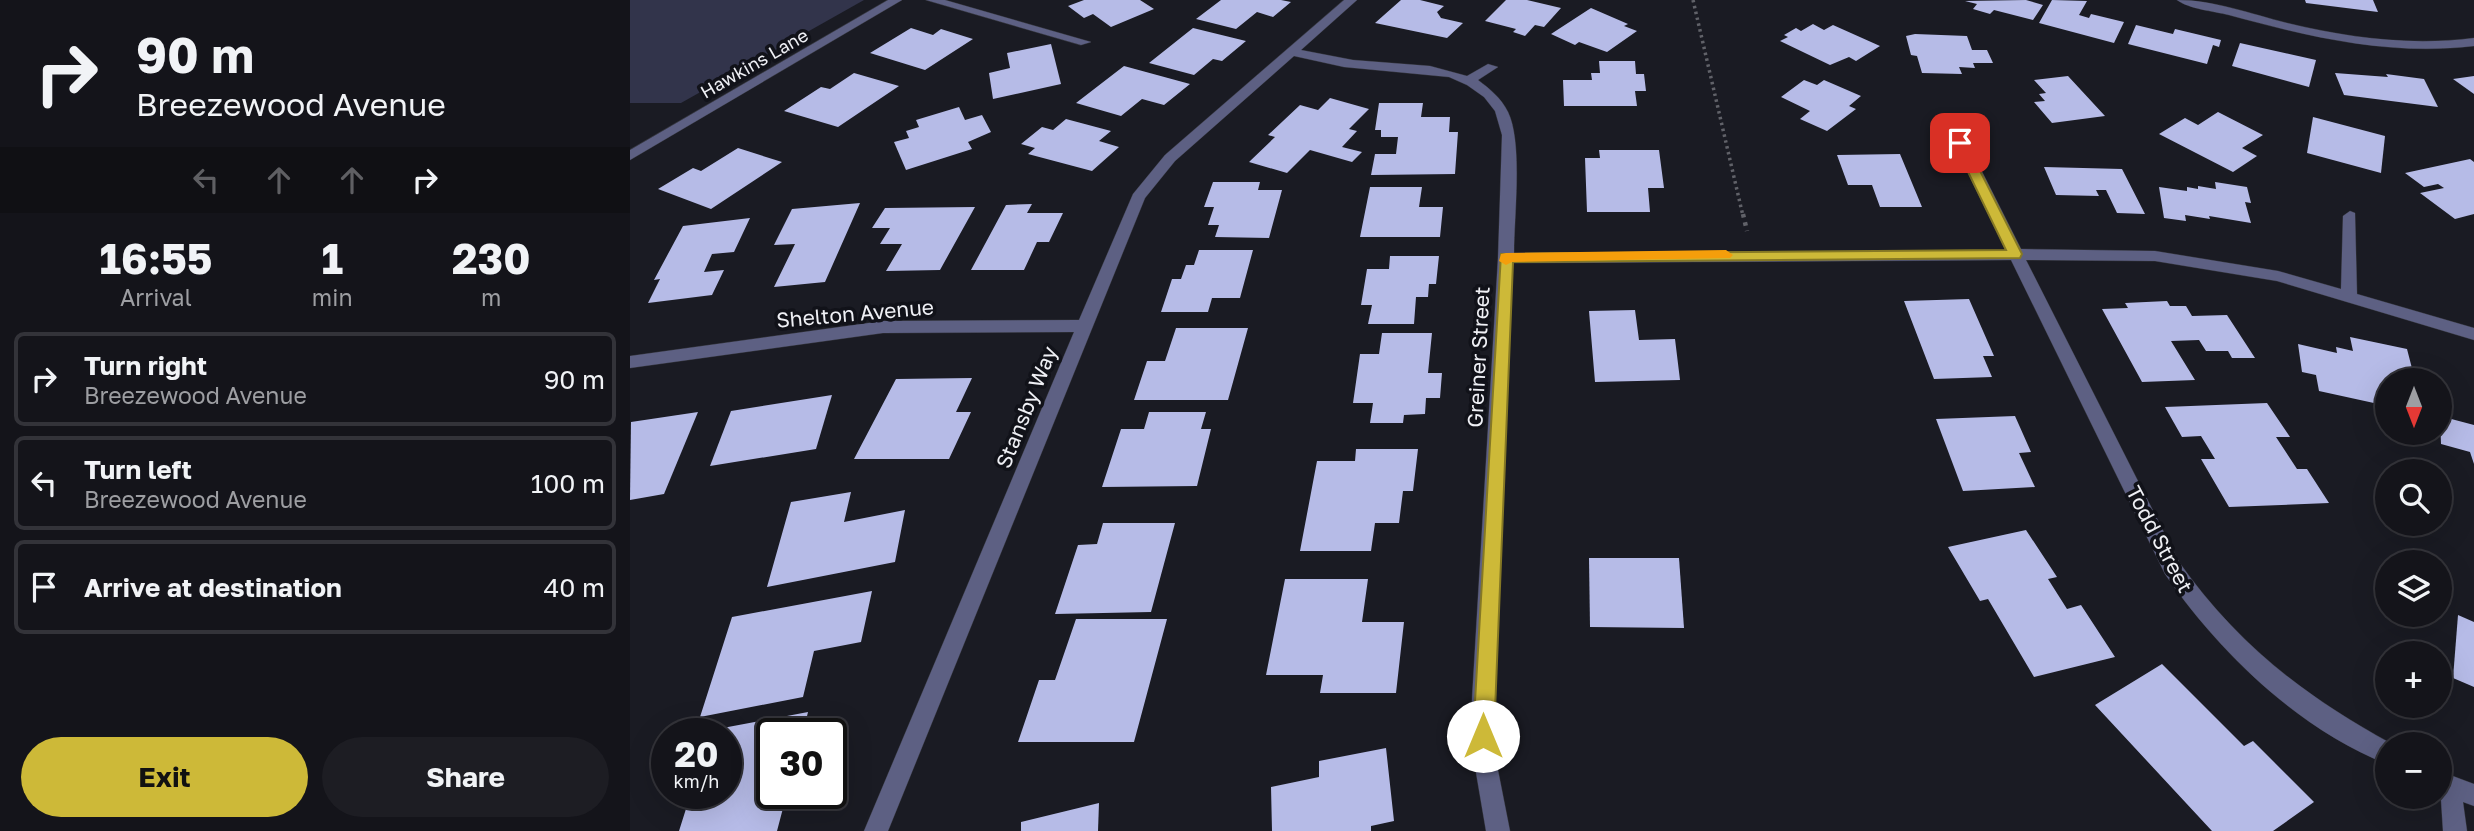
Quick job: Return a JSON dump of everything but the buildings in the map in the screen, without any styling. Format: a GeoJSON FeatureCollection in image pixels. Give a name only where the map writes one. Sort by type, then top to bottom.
{"type":"FeatureCollection","features":[{"type":"Feature","properties":{"kind":"street","name":"Hawkins Lane"},"geometry":{"type":"LineString","coordinates":[[630,156],[896,0]]}},
{"type":"Feature","properties":{"kind":"street"},"geometry":{"type":"LineString","coordinates":[[932,0],[1085,42]]}},
{"type":"Feature","properties":{"kind":"street","name":"Stansby Way"},"geometry":{"type":"LineString","coordinates":[[876,831],[1085,326],[1128,214],[1148,183],[1170,158],[1351,0]]}},
{"type":"Feature","properties":{"kind":"street"},"geometry":{"type":"LineString","coordinates":[[2183,0],[2362,40],[2420,45],[2474,42]]}},
{"type":"Feature","properties":{"kind":"street","name":"Greiner Street"},"geometry":{"type":"LineString","coordinates":[[1292,52],[1337,62],[1438,71],[1469,80],[1488,92],[1506,117],[1509,135],[1506,258],[1482,716],[1484,755],[1498,831]]}},
{"type":"Feature","properties":{"kind":"street"},"geometry":{"type":"LineString","coordinates":[[1469,80],[1492,67]]}},
{"type":"Feature","properties":{"kind":"street","name":"Todd Street"},"geometry":{"type":"LineString","coordinates":[[1949,120],[2172,568],[2208,621],[2251,664],[2333,725],[2375,747]]}},
{"type":"Feature","properties":{"kind":"street"},"geometry":{"type":"LineString","coordinates":[[2349,296],[2350,216]]}},
{"type":"Feature","properties":{"kind":"street"},"geometry":{"type":"LineString","coordinates":[[1506,258],[1752,254],[2125,254],[2194,261],[2278,276],[2474,334]]}},
{"type":"Feature","properties":{"kind":"street","name":"Shelton Avenue"},"geometry":{"type":"LineString","coordinates":[[630,362],[883,327],[1085,326]]}},
{"type":"Feature","properties":{"kind":"street"},"geometry":{"type":"LineString","coordinates":[[2452,786],[2474,795]]}},
{"type":"Feature","properties":{"kind":"street"},"geometry":{"type":"LineString","coordinates":[[2450,809],[2455,831]]}},
{"type":"Feature","properties":{"kind":"path"},"geometry":{"type":"LineString","coordinates":[[1693,0],[1752,254]]}},
{"type":"Feature","properties":{"kind":"shaded area"},"geometry":{"type":"Polygon","coordinates":[[[630,0],[864,0],[681,103],[630,103],[630,0]]]}},
{"type":"Feature","properties":{"kind":"slow traffic"},"geometry":{"type":"LineString","coordinates":[[1506,261],[1506,258],[1726,255]]}},
{"type":"Feature","properties":{"kind":"route"},"geometry":{"type":"LineString","coordinates":[[1483,736],[1506,258],[2015,254],[1960,143]]}}]}
